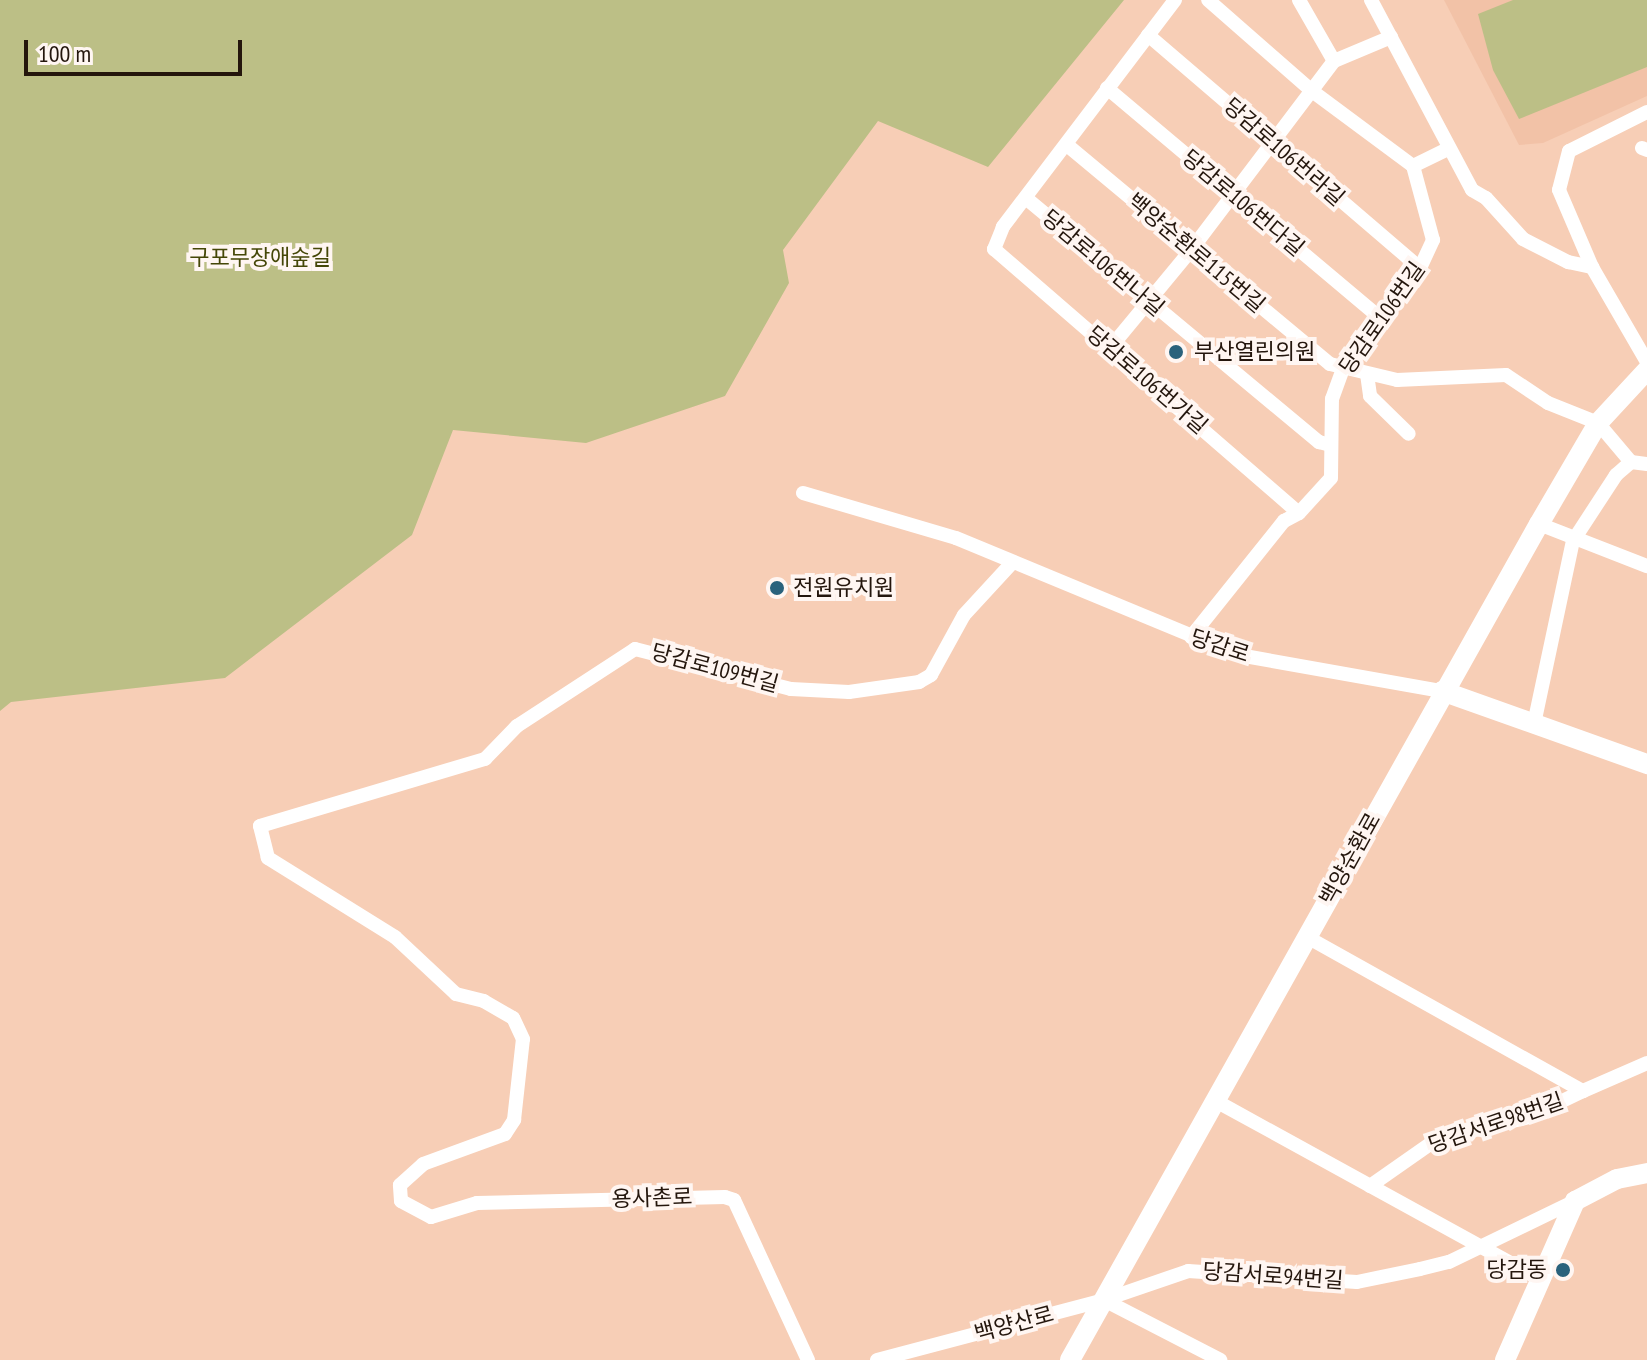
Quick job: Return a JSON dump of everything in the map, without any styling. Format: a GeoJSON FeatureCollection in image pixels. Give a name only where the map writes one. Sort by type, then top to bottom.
{"type":"FeatureCollection","features":[{"type":"Feature","properties":{"kind":"main road","name":"백양순환로"},"geometry":{"type":"LineString","coordinates":[[1070,1360],[1442,691],[1539,524],[1598,423],[1647,370]]}},
{"type":"Feature","properties":{"kind":"main road","name":"당감로"},"geometry":{"type":"LineString","coordinates":[[1442,691],[1647,764]]}},
{"type":"Feature","properties":{"kind":"main road"},"geometry":{"type":"LineString","coordinates":[[1505,1360],[1575,1201],[1617,1179],[1647,1173]]}},
{"type":"Feature","properties":{"kind":"street"},"geometry":{"type":"LineString","coordinates":[[1027,199],[1175,0]]}},
{"type":"Feature","properties":{"kind":"street"},"geometry":{"type":"LineString","coordinates":[[1208,0],[1312,91],[1413,166],[1448,149]]}},
{"type":"Feature","properties":{"kind":"street"},"geometry":{"type":"LineString","coordinates":[[1299,0],[1334,61]]}},
{"type":"Feature","properties":{"kind":"street"},"geometry":{"type":"LineString","coordinates":[[1371,0],[1472,190],[1486,198],[1523,239],[1568,262],[1592,267]]}},
{"type":"Feature","properties":{"kind":"street","name":"당감로106번라길"},"geometry":{"type":"LineString","coordinates":[[1148,35],[1420,268]]}},
{"type":"Feature","properties":{"kind":"street"},"geometry":{"type":"LineString","coordinates":[[1110,348],[1191,250],[1334,61],[1391,37]]}},
{"type":"Feature","properties":{"kind":"street","name":"당감로106번다길"},"geometry":{"type":"LineString","coordinates":[[1107,88],[1380,318]]}},
{"type":"Feature","properties":{"kind":"street"},"geometry":{"type":"LineString","coordinates":[[1647,112],[1582,140],[1561,167],[1559,190],[1592,267],[1647,362]]}},
{"type":"Feature","properties":{"kind":"street","name":"백양순환로115번길"},"geometry":{"type":"LineString","coordinates":[[1067,145],[1330,364],[1397,380],[1506,375],[1548,403],[1598,423]]}},
{"type":"Feature","properties":{"kind":"street","name":"당감로106번길"},"geometry":{"type":"LineString","coordinates":[[1191,637],[1284,521],[1299,513],[1331,478],[1332,399],[1343,369],[1420,268],[1433,230],[1413,166]]}},
{"type":"Feature","properties":{"kind":"street","name":"당감로106번가길"},"geometry":{"type":"LineString","coordinates":[[1027,199],[1003,227],[994,249],[1299,513]]}},
{"type":"Feature","properties":{"kind":"street","name":"당감로106번나길"},"geometry":{"type":"LineString","coordinates":[[1027,199],[1319,442],[1330,445]]}},
{"type":"Feature","properties":{"kind":"street"},"geometry":{"type":"LineString","coordinates":[[1367,374],[1370,396],[1409,434]]}},
{"type":"Feature","properties":{"kind":"street"},"geometry":{"type":"LineString","coordinates":[[1598,423],[1631,462],[1647,464]]}},
{"type":"Feature","properties":{"kind":"street"},"geometry":{"type":"LineString","coordinates":[[1534,724],[1573,541],[1616,475],[1631,462]]}},
{"type":"Feature","properties":{"kind":"street","name":"당감로"},"geometry":{"type":"LineString","coordinates":[[803,493],[956,538],[1239,655],[1442,691]]}},
{"type":"Feature","properties":{"kind":"street"},"geometry":{"type":"LineString","coordinates":[[1539,524],[1573,541],[1647,566]]}},
{"type":"Feature","properties":{"kind":"street","name":"당감로109번길"},"geometry":{"type":"LineString","coordinates":[[401,1201],[400,1185],[423,1164],[505,1134],[514,1120],[523,1039],[513,1018],[484,1001],[456,994],[395,937],[268,858],[260,826],[485,759],[517,726],[635,649],[791,689],[849,692],[919,682],[931,675],[964,615],[1012,563]]}},
{"type":"Feature","properties":{"kind":"street"},"geometry":{"type":"LineString","coordinates":[[1307,937],[1583,1091]]}},
{"type":"Feature","properties":{"kind":"street","name":"당감서로98번길"},"geometry":{"type":"LineString","coordinates":[[1370,1186],[1437,1139],[1529,1117],[1647,1063]]}},
{"type":"Feature","properties":{"kind":"street"},"geometry":{"type":"LineString","coordinates":[[1214,1100],[1541,1280]]}},
{"type":"Feature","properties":{"kind":"street","name":"용사촌로"},"geometry":{"type":"LineString","coordinates":[[401,1201],[431,1217],[477,1203],[725,1197],[734,1200],[808,1360]]}},
{"type":"Feature","properties":{"kind":"street","name":"당감서로94번길"},"geometry":{"type":"LineString","coordinates":[[1104,1300],[1171,1274],[1214,1269],[1357,1282],[1449,1262],[1575,1201]]}},
{"type":"Feature","properties":{"kind":"street"},"geometry":{"type":"LineString","coordinates":[[1104,1300],[1220,1360]]}},
{"type":"Feature","properties":{"kind":"street","name":"백양산로"},"geometry":{"type":"LineString","coordinates":[[877,1360],[1104,1300]]}},
{"type":"Feature","properties":{"kind":"shaded area"},"geometry":{"type":"Polygon","coordinates":[[[1444,0],[1647,0],[1647,96],[1543,143],[1519,145],[1444,0]]]}},
{"type":"Feature","properties":{"kind":"green space","name":"구포무장애숲길"},"geometry":{"type":"Polygon","coordinates":[[[0,0],[1124,0],[988,167],[878,121],[783,250],[789,283],[725,396],[586,443],[453,430],[412,535],[225,678],[11,702],[0,711],[0,0]]]}},
{"type":"Feature","properties":{"kind":"green space"},"geometry":{"type":"Polygon","coordinates":[[[1513,0],[1647,0],[1647,67],[1519,119],[1493,70],[1478,14],[1513,0]]]}},
{"type":"Feature","properties":{"kind":"place","name":"부산열린의원"},"geometry":{"type":"Point","coordinates":[1176,352]}},
{"type":"Feature","properties":{"kind":"place","name":"전원유치원"},"geometry":{"type":"Point","coordinates":[777,588]}},
{"type":"Feature","properties":{"kind":"place","name":"당감동"},"geometry":{"type":"Point","coordinates":[1563,1270]}}]}
